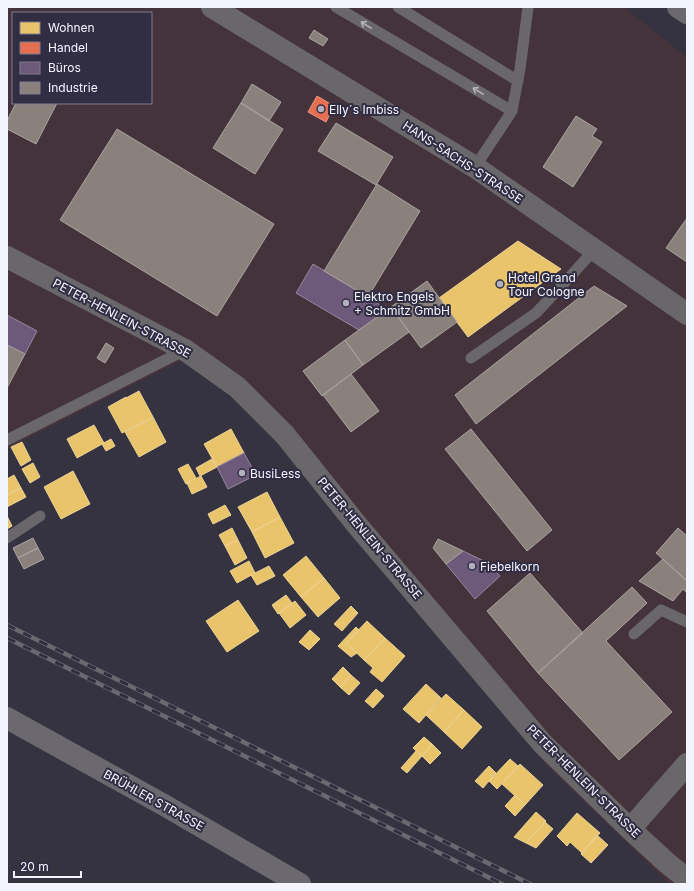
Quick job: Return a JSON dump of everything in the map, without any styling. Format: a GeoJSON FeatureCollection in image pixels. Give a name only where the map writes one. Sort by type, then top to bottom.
{"type":"FeatureCollection","features":[{"type":"Feature","properties":{"kind":"main road"},"geometry":{"type":"LineString","coordinates":[[678,7],[687,13]]}},
{"type":"Feature","properties":{"kind":"main road","name":"BRÜHLER STRASSE"},"geometry":{"type":"LineString","coordinates":[[7,718],[164,805],[300,884]]}},
{"type":"Feature","properties":{"kind":"street","name":"HANS-SACHS-STRASSE"},"geometry":{"type":"LineString","coordinates":[[212,7],[476,167],[687,314]]}},
{"type":"Feature","properties":{"kind":"street","name":"PETER-HENLEIN-STRASSE"},"geometry":{"type":"LineString","coordinates":[[7,257],[184,350],[237,387],[285,435],[357,525],[542,743],[630,829],[687,879]]}},
{"type":"Feature","properties":{"kind":"street"},"geometry":{"type":"LineString","coordinates":[[630,829],[687,764]]}},
{"type":"Feature","properties":{"kind":"lane"},"geometry":{"type":"LineString","coordinates":[[336,7],[512,111]]}},
{"type":"Feature","properties":{"kind":"lane"},"geometry":{"type":"LineString","coordinates":[[398,7],[518,81]]}},
{"type":"Feature","properties":{"kind":"lane"},"geometry":{"type":"LineString","coordinates":[[476,167],[512,111],[518,81],[528,7]]}},
{"type":"Feature","properties":{"kind":"lane"},"geometry":{"type":"LineString","coordinates":[[471,358],[536,313],[594,250]]}},
{"type":"Feature","properties":{"kind":"lane"},"geometry":{"type":"LineString","coordinates":[[7,440],[184,350]]}},
{"type":"Feature","properties":{"kind":"lane"},"geometry":{"type":"LineString","coordinates":[[7,538],[40,516]]}},
{"type":"Feature","properties":{"kind":"lane"},"geometry":{"type":"LineString","coordinates":[[634,634],[661,610],[687,622]]}},
{"type":"Feature","properties":{"kind":"shaded area"},"geometry":{"type":"Polygon","coordinates":[[[7,7],[624,7],[687,57],[687,884],[669,884],[545,764],[256,415],[184,359],[7,449],[7,7]]]}},
{"type":"Feature","properties":{"kind":"building: Wohnen","name":"Hotel Grand Tour Cologne"},"geometry":{"type":"Polygon","coordinates":[[[518,241],[561,269],[468,337],[439,298],[518,241]]]}},
{"type":"Feature","properties":{"kind":"building: Wohnen"},"geometry":{"type":"Polygon","coordinates":[[[139,391],[153,417],[122,433],[108,407],[139,391]]]}},
{"type":"Feature","properties":{"kind":"building: Wohnen"},"geometry":{"type":"Polygon","coordinates":[[[153,417],[166,442],[139,457],[125,432],[153,417]]]}},
{"type":"Feature","properties":{"kind":"building: Wohnen"},"geometry":{"type":"Polygon","coordinates":[[[94,425],[104,443],[77,458],[67,439],[94,425]]]}},
{"type":"Feature","properties":{"kind":"building: Wohnen"},"geometry":{"type":"Polygon","coordinates":[[[231,429],[244,453],[217,467],[204,444],[231,429]]]}},
{"type":"Feature","properties":{"kind":"building: Wohnen"},"geometry":{"type":"Polygon","coordinates":[[[111,439],[115,446],[106,451],[102,444],[111,439]]]}},
{"type":"Feature","properties":{"kind":"building: Wohnen"},"geometry":{"type":"Polygon","coordinates":[[[22,442],[31,460],[21,466],[11,447],[22,442]]]}},
{"type":"Feature","properties":{"kind":"building: Wohnen"},"geometry":{"type":"Polygon","coordinates":[[[212,459],[217,467],[200,476],[196,468],[212,459]]]}},
{"type":"Feature","properties":{"kind":"building: Wohnen"},"geometry":{"type":"Polygon","coordinates":[[[33,463],[40,477],[30,483],[22,469],[33,463]]]}},
{"type":"Feature","properties":{"kind":"building: Wohnen"},"geometry":{"type":"Polygon","coordinates":[[[188,464],[196,478],[186,484],[178,469],[188,464]]]}},
{"type":"Feature","properties":{"kind":"building: Wohnen"},"geometry":{"type":"Polygon","coordinates":[[[73,471],[90,504],[61,519],[44,487],[73,471]]]}},
{"type":"Feature","properties":{"kind":"building: Wohnen"},"geometry":{"type":"Polygon","coordinates":[[[14,475],[21,488],[7,495],[7,479],[14,475]]]}},
{"type":"Feature","properties":{"kind":"building: Wohnen"},"geometry":{"type":"Polygon","coordinates":[[[201,476],[207,487],[192,494],[187,483],[201,476]]]}},
{"type":"Feature","properties":{"kind":"building: Wohnen"},"geometry":{"type":"Polygon","coordinates":[[[21,488],[26,497],[7,507],[7,495],[21,488]]]}},
{"type":"Feature","properties":{"kind":"building: Wohnen"},"geometry":{"type":"Polygon","coordinates":[[[267,492],[280,517],[252,532],[238,507],[267,492]]]}},
{"type":"Feature","properties":{"kind":"building: Wohnen"},"geometry":{"type":"Polygon","coordinates":[[[225,505],[231,515],[213,524],[208,514],[225,505]]]}},
{"type":"Feature","properties":{"kind":"building: Wohnen"},"geometry":{"type":"Polygon","coordinates":[[[7,516],[12,526],[7,529],[7,516]]]}},
{"type":"Feature","properties":{"kind":"building: Wohnen"},"geometry":{"type":"Polygon","coordinates":[[[280,517],[294,543],[265,558],[252,532],[280,517]]]}},
{"type":"Feature","properties":{"kind":"building: Wohnen"},"geometry":{"type":"Polygon","coordinates":[[[232,528],[238,540],[225,546],[219,535],[232,528]]]}},
{"type":"Feature","properties":{"kind":"building: Wohnen"},"geometry":{"type":"Polygon","coordinates":[[[238,540],[247,558],[235,565],[225,546],[238,540]]]}},
{"type":"Feature","properties":{"kind":"building: Wohnen"},"geometry":{"type":"Polygon","coordinates":[[[306,556],[324,578],[301,597],[283,575],[306,556]]]}},
{"type":"Feature","properties":{"kind":"building: Wohnen"},"geometry":{"type":"Polygon","coordinates":[[[249,561],[255,573],[237,583],[230,571],[249,561]]]}},
{"type":"Feature","properties":{"kind":"building: Wohnen"},"geometry":{"type":"Polygon","coordinates":[[[269,566],[275,576],[257,585],[251,575],[269,566]]]}},
{"type":"Feature","properties":{"kind":"building: Wohnen"},"geometry":{"type":"Polygon","coordinates":[[[324,578],[340,598],[318,617],[301,597],[324,578]]]}},
{"type":"Feature","properties":{"kind":"building: Wohnen"},"geometry":{"type":"Polygon","coordinates":[[[286,595],[292,603],[278,614],[272,605],[286,595]]]}},
{"type":"Feature","properties":{"kind":"building: Wohnen"},"geometry":{"type":"Polygon","coordinates":[[[238,600],[259,631],[227,652],[206,621],[238,600]]]}},
{"type":"Feature","properties":{"kind":"building: Wohnen"},"geometry":{"type":"Polygon","coordinates":[[[295,601],[306,615],[290,628],[279,613],[295,601]]]}},
{"type":"Feature","properties":{"kind":"building: Wohnen"},"geometry":{"type":"Polygon","coordinates":[[[351,606],[358,613],[342,631],[334,624],[351,606]]]}},
{"type":"Feature","properties":{"kind":"building: Wohnen"},"geometry":{"type":"Polygon","coordinates":[[[367,621],[385,638],[364,660],[346,643],[367,621]]]}},
{"type":"Feature","properties":{"kind":"building: Wohnen"},"geometry":{"type":"Polygon","coordinates":[[[356,627],[359,630],[346,643],[357,653],[351,657],[338,646],[356,627]]]}},
{"type":"Feature","properties":{"kind":"building: Wohnen"},"geometry":{"type":"Polygon","coordinates":[[[310,630],[320,639],[309,650],[299,642],[310,630]]]}},
{"type":"Feature","properties":{"kind":"building: Wohnen"},"geometry":{"type":"Polygon","coordinates":[[[385,638],[405,656],[382,682],[370,672],[373,668],[364,660],[385,638]]]}},
{"type":"Feature","properties":{"kind":"building: Wohnen"},"geometry":{"type":"Polygon","coordinates":[[[343,667],[351,675],[340,687],[332,679],[343,667]]]}},
{"type":"Feature","properties":{"kind":"building: Wohnen"},"geometry":{"type":"Polygon","coordinates":[[[351,675],[360,683],[349,695],[340,687],[351,675]]]}},
{"type":"Feature","properties":{"kind":"building: Wohnen"},"geometry":{"type":"Polygon","coordinates":[[[426,684],[441,698],[419,723],[403,709],[426,684]]]}},
{"type":"Feature","properties":{"kind":"building: Wohnen"},"geometry":{"type":"Polygon","coordinates":[[[376,689],[384,696],[373,708],[365,701],[376,689]]]}},
{"type":"Feature","properties":{"kind":"building: Wohnen"},"geometry":{"type":"Polygon","coordinates":[[[446,694],[464,710],[444,732],[426,715],[446,694]]]}},
{"type":"Feature","properties":{"kind":"building: Wohnen"},"geometry":{"type":"Polygon","coordinates":[[[464,710],[482,727],[462,749],[444,732],[464,710]]]}},
{"type":"Feature","properties":{"kind":"building: Wohnen"},"geometry":{"type":"Polygon","coordinates":[[[424,737],[432,744],[422,756],[413,748],[424,737]]]}},
{"type":"Feature","properties":{"kind":"building: Wohnen"},"geometry":{"type":"Polygon","coordinates":[[[432,744],[441,753],[430,764],[422,756],[432,744]]]}},
{"type":"Feature","properties":{"kind":"building: Wohnen"},"geometry":{"type":"Polygon","coordinates":[[[416,751],[422,756],[407,773],[401,768],[416,751]]]}},
{"type":"Feature","properties":{"kind":"building: Wohnen"},"geometry":{"type":"Polygon","coordinates":[[[510,759],[518,766],[497,789],[489,781],[510,759]]]}},
{"type":"Feature","properties":{"kind":"building: Wohnen"},"geometry":{"type":"Polygon","coordinates":[[[520,764],[543,785],[525,805],[502,784],[520,764]]]}},
{"type":"Feature","properties":{"kind":"building: Wohnen"},"geometry":{"type":"Polygon","coordinates":[[[489,766],[496,773],[483,788],[475,781],[489,766]]]}},
{"type":"Feature","properties":{"kind":"building: Wohnen"},"geometry":{"type":"Polygon","coordinates":[[[515,795],[525,805],[515,816],[505,806],[515,795]]]}},
{"type":"Feature","properties":{"kind":"building: Wohnen"},"geometry":{"type":"Polygon","coordinates":[[[536,812],[546,821],[526,843],[514,837],[536,812]]]}},
{"type":"Feature","properties":{"kind":"building: Wohnen"},"geometry":{"type":"Polygon","coordinates":[[[577,813],[600,833],[582,853],[570,842],[567,846],[557,836],[577,813]]]}},
{"type":"Feature","properties":{"kind":"building: Wohnen"},"geometry":{"type":"Polygon","coordinates":[[[545,822],[553,829],[536,848],[526,843],[545,822]]]}},
{"type":"Feature","properties":{"kind":"building: Wohnen"},"geometry":{"type":"Polygon","coordinates":[[[597,835],[608,845],[591,863],[581,854],[597,835]]]}},
{"type":"Feature","properties":{"kind":"building: Handel","name":"Elly´s Imbiss"},"geometry":{"type":"Polygon","coordinates":[[[317,96],[334,106],[326,122],[308,112],[317,96]]]}},
{"type":"Feature","properties":{"kind":"building: Büros","name":"Elektro Engels + Schmitz GmbH"},"geometry":{"type":"Polygon","coordinates":[[[313,264],[388,310],[359,330],[296,293],[313,264]]]}},
{"type":"Feature","properties":{"kind":"building: Büros"},"geometry":{"type":"Polygon","coordinates":[[[7,315],[37,331],[25,354],[7,345],[7,315]]]}},
{"type":"Feature","properties":{"kind":"building: Büros"},"geometry":{"type":"Polygon","coordinates":[[[244,453],[256,475],[228,489],[217,467],[244,453]]]}},
{"type":"Feature","properties":{"kind":"building: Büros"},"geometry":{"type":"Polygon","coordinates":[[[463,551],[488,563],[500,576],[475,599],[446,564],[463,551]]]}},
{"type":"Feature","properties":{"kind":"building: Industrie"},"geometry":{"type":"Polygon","coordinates":[[[314,30],[328,39],[323,46],[309,38],[314,30]]]}},
{"type":"Feature","properties":{"kind":"building: Industrie"},"geometry":{"type":"Polygon","coordinates":[[[252,84],[281,102],[269,121],[241,103],[252,84]]]}},
{"type":"Feature","properties":{"kind":"building: Industrie"},"geometry":{"type":"Polygon","coordinates":[[[241,103],[283,129],[255,174],[213,148],[241,103]]]}},
{"type":"Feature","properties":{"kind":"building: Industrie"},"geometry":{"type":"Polygon","coordinates":[[[16,104],[56,104],[36,144],[7,129],[7,121],[16,104]]]}},
{"type":"Feature","properties":{"kind":"building: Industrie"},"geometry":{"type":"Polygon","coordinates":[[[576,116],[597,129],[592,136],[602,142],[573,187],[543,167],[576,116]]]}},
{"type":"Feature","properties":{"kind":"building: Industrie"},"geometry":{"type":"Polygon","coordinates":[[[336,123],[393,157],[376,185],[318,151],[336,123]]]}},
{"type":"Feature","properties":{"kind":"building: Industrie"},"geometry":{"type":"Polygon","coordinates":[[[117,129],[274,224],[217,316],[60,220],[117,129]]]}},
{"type":"Feature","properties":{"kind":"building: Industrie"},"geometry":{"type":"Polygon","coordinates":[[[377,184],[420,211],[368,297],[324,271],[377,184]]]}},
{"type":"Feature","properties":{"kind":"building: Industrie"},"geometry":{"type":"Polygon","coordinates":[[[687,218],[687,262],[666,248],[687,218]]]}},
{"type":"Feature","properties":{"kind":"building: Industrie"},"geometry":{"type":"Polygon","coordinates":[[[427,281],[457,322],[421,348],[391,307],[427,281]]]}},
{"type":"Feature","properties":{"kind":"building: Industrie"},"geometry":{"type":"Polygon","coordinates":[[[594,286],[627,306],[476,424],[455,395],[594,286]]]}},
{"type":"Feature","properties":{"kind":"building: Industrie"},"geometry":{"type":"Polygon","coordinates":[[[391,307],[409,332],[363,365],[345,340],[391,307]]]}},
{"type":"Feature","properties":{"kind":"building: Industrie"},"geometry":{"type":"Polygon","coordinates":[[[345,340],[363,365],[322,396],[303,371],[345,340]]]}},
{"type":"Feature","properties":{"kind":"building: Industrie"},"geometry":{"type":"Polygon","coordinates":[[[106,343],[114,348],[105,363],[97,358],[106,343]]]}},
{"type":"Feature","properties":{"kind":"building: Industrie"},"geometry":{"type":"Polygon","coordinates":[[[7,345],[25,354],[7,388],[7,345]]]}},
{"type":"Feature","properties":{"kind":"building: Industrie"},"geometry":{"type":"Polygon","coordinates":[[[351,374],[379,411],[351,432],[323,395],[351,374]]]}},
{"type":"Feature","properties":{"kind":"building: Industrie"},"geometry":{"type":"Polygon","coordinates":[[[471,429],[552,530],[527,551],[445,449],[471,429]]]}},
{"type":"Feature","properties":{"kind":"building: Industrie"},"geometry":{"type":"Polygon","coordinates":[[[678,528],[687,536],[687,581],[656,553],[678,528]]]}},
{"type":"Feature","properties":{"kind":"building: Industrie"},"geometry":{"type":"Polygon","coordinates":[[[33,538],[38,548],[18,558],[13,548],[33,538]]]}},
{"type":"Feature","properties":{"kind":"building: Industrie"},"geometry":{"type":"Polygon","coordinates":[[[438,539],[463,551],[446,564],[433,548],[438,539]]]}},
{"type":"Feature","properties":{"kind":"building: Industrie"},"geometry":{"type":"Polygon","coordinates":[[[38,548],[44,559],[24,569],[18,558],[38,548]]]}},
{"type":"Feature","properties":{"kind":"building: Industrie"},"geometry":{"type":"Polygon","coordinates":[[[663,559],[687,581],[687,593],[683,589],[673,601],[639,581],[663,559]]]}},
{"type":"Feature","properties":{"kind":"building: Industrie"},"geometry":{"type":"Polygon","coordinates":[[[530,573],[583,633],[538,673],[487,611],[530,573]]]}},
{"type":"Feature","properties":{"kind":"building: Industrie"},"geometry":{"type":"Polygon","coordinates":[[[632,587],[647,603],[606,641],[672,712],[619,760],[538,673],[632,587]]]}},
{"type":"Feature","properties":{"kind":"railway"},"geometry":{"type":"LineString","coordinates":[[7,625],[530,884]]}},
{"type":"Feature","properties":{"kind":"railway"},"geometry":{"type":"LineString","coordinates":[[7,638],[502,884]]}},
{"type":"Feature","properties":{"kind":"place","name":"Elly´s Imbiss"},"geometry":{"type":"Point","coordinates":[321,109]}},
{"type":"Feature","properties":{"kind":"place","name":"Hotel Grand Tour Cologne"},"geometry":{"type":"Point","coordinates":[500,284]}},
{"type":"Feature","properties":{"kind":"place","name":"Elektro Engels + Schmitz GmbH"},"geometry":{"type":"Point","coordinates":[346,303]}},
{"type":"Feature","properties":{"kind":"place","name":"BusiLess"},"geometry":{"type":"Point","coordinates":[242,473]}},
{"type":"Feature","properties":{"kind":"place","name":"Fiebelkorn"},"geometry":{"type":"Point","coordinates":[472,566]}}]}
